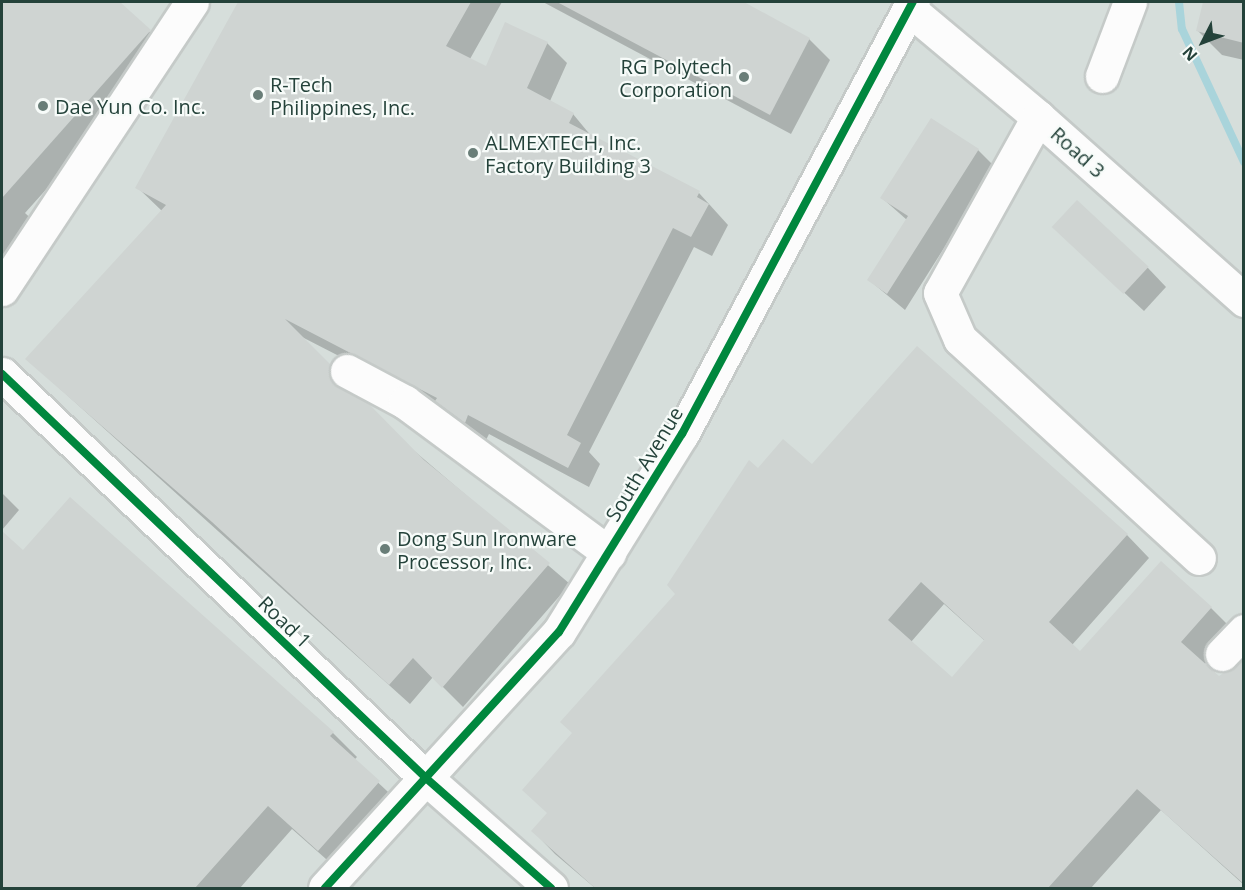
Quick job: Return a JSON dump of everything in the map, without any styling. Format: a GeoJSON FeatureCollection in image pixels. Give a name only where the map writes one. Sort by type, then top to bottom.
{"type":"FeatureCollection","features":[{"type":"Feature","properties":{"kind":"street"},"geometry":{"type":"LineString","coordinates":[[1102,76],[1130,2]]}},
{"type":"Feature","properties":{"kind":"street"},"geometry":{"type":"LineString","coordinates":[[2,290],[184,5]]}},
{"type":"Feature","properties":{"kind":"street","name":"Road 3"},"geometry":{"type":"LineString","coordinates":[[911,5],[1244,300]]}},
{"type":"Feature","properties":{"kind":"street","name":"South Avenue"},"geometry":{"type":"LineString","coordinates":[[325,888],[559,632],[682,434],[911,5]]}},
{"type":"Feature","properties":{"kind":"street"},"geometry":{"type":"LineString","coordinates":[[1038,117],[940,293],[960,339],[1199,558]]}},
{"type":"Feature","properties":{"kind":"street"},"geometry":{"type":"LineString","coordinates":[[346,371],[405,402],[609,553]]}},
{"type":"Feature","properties":{"kind":"street","name":"Road 1"},"geometry":{"type":"LineString","coordinates":[[2,374],[427,779],[551,888]]}},
{"type":"Feature","properties":{"kind":"shaded area"},"geometry":{"type":"Polygon","coordinates":[[[2,2],[1243,2],[1243,888],[2,888],[2,2]]]}},
{"type":"Feature","properties":{"kind":"building","name":"Dae Yun Co. Inc."},"geometry":{"type":"Polygon","coordinates":[[[2,2],[120,2],[151,30],[2,198],[2,2]]]}},
{"type":"Feature","properties":{"kind":"building"},"geometry":{"type":"Polygon","coordinates":[[[238,2],[471,2],[446,46],[486,66],[505,22],[548,42],[527,88],[574,113],[569,123],[700,191],[697,197],[709,204],[691,237],[673,228],[567,435],[581,443],[568,468],[468,415],[465,423],[435,401],[437,398],[285,319],[330,364],[331,380],[338,387],[369,404],[424,460],[550,563],[442,688],[413,658],[389,685],[212,522],[25,359],[166,205],[135,188],[238,2]]]}},
{"type":"Feature","properties":{"kind":"building","name":"RG Polytech Corporation"},"geometry":{"type":"Polygon","coordinates":[[[557,2],[744,2],[810,38],[770,115],[557,2]]]}},
{"type":"Feature","properties":{"kind":"building"},"geometry":{"type":"Polygon","coordinates":[[[1203,2],[1244,2],[1244,43],[1196,31],[1203,2]]]}},
{"type":"Feature","properties":{"kind":"building"},"geometry":{"type":"Polygon","coordinates":[[[931,118],[979,149],[887,294],[867,280],[908,216],[880,198],[931,118]]]}},
{"type":"Feature","properties":{"kind":"building"},"geometry":{"type":"Polygon","coordinates":[[[1077,200],[1149,267],[1123,294],[1052,227],[1077,200]]]}},
{"type":"Feature","properties":{"kind":"building"},"geometry":{"type":"Polygon","coordinates":[[[917,346],[1128,534],[1049,622],[1080,651],[1161,561],[1212,607],[1181,642],[1219,676],[1244,659],[1244,884],[1137,789],[1048,888],[595,888],[531,831],[547,813],[522,790],[572,733],[560,722],[675,594],[667,585],[749,460],[758,468],[783,439],[812,464],[917,346]],[[921,582],[888,620],[952,677],[984,640],[921,582]]]}},
{"type":"Feature","properties":{"kind":"building"},"geometry":{"type":"Polygon","coordinates":[[[70,497],[334,732],[330,736],[380,781],[318,851],[268,806],[195,888],[2,888],[2,531],[23,550],[70,497]]]}},
{"type":"Feature","properties":{"kind":"waterway"},"geometry":{"type":"LineString","coordinates":[[1179,2],[1182,29],[1244,162]]}},
{"type":"Feature","properties":{"kind":"cycle path"},"geometry":{"type":"LineString","coordinates":[[325,888],[559,632],[682,434],[913,2]]}},
{"type":"Feature","properties":{"kind":"cycle path"},"geometry":{"type":"LineString","coordinates":[[2,374],[427,779],[551,888]]}},
{"type":"Feature","properties":{"kind":"place","name":"RG Polytech Corporation"},"geometry":{"type":"Point","coordinates":[744,77]}},
{"type":"Feature","properties":{"kind":"place","name":"R-Tech Philippines, Inc."},"geometry":{"type":"Point","coordinates":[258,95]}},
{"type":"Feature","properties":{"kind":"place","name":"Dae Yun Co. Inc."},"geometry":{"type":"Point","coordinates":[43,106]}},
{"type":"Feature","properties":{"kind":"place","name":"ALMEXTECH, Inc. Factory Building 3"},"geometry":{"type":"Point","coordinates":[473,153]}},
{"type":"Feature","properties":{"kind":"place","name":"Dong Sun Ironware Processor, Inc."},"geometry":{"type":"Point","coordinates":[385,549]}}]}
